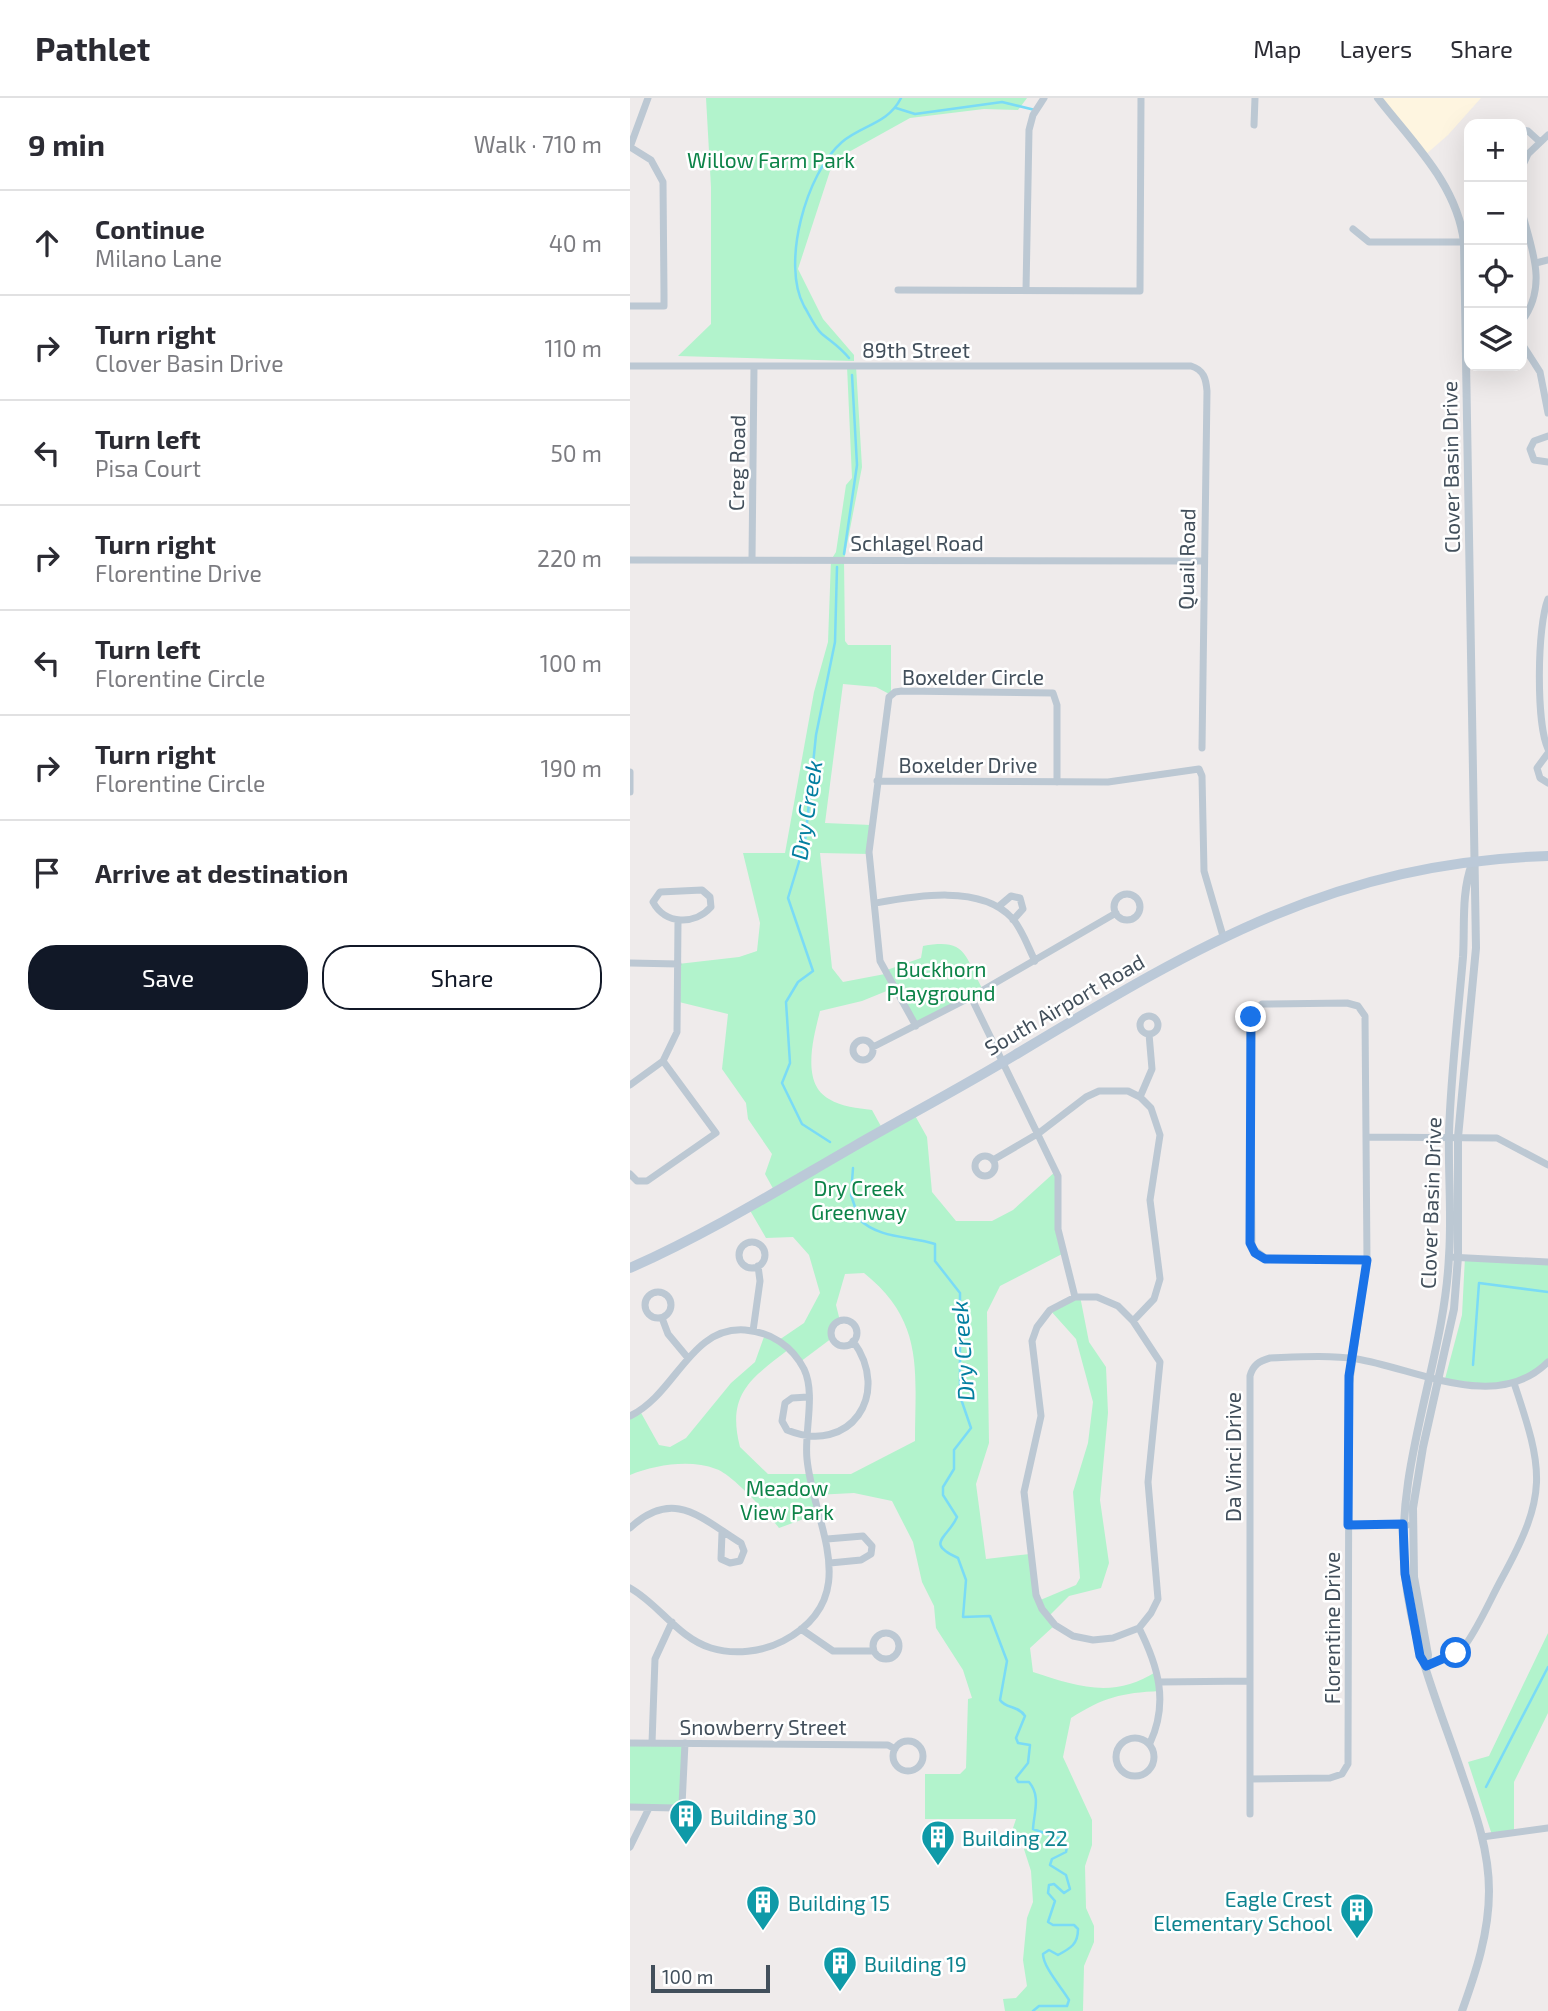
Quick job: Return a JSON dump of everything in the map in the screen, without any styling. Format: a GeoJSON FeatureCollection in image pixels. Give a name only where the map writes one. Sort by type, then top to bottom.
{"type":"FeatureCollection","features":[{"type":"Feature","properties":{"kind":"main road","name":"South Airport Road"},"geometry":{"type":"LineString","coordinates":[[630,1268],[698,1235],[1003,1063],[1121,991],[1223,936],[1269,915],[1362,883],[1473,861],[1548,856]]}},
{"type":"Feature","properties":{"kind":"street"},"geometry":{"type":"LineString","coordinates":[[630,306],[664,306],[664,187],[661,174],[651,160],[630,147],[648,98]]}},
{"type":"Feature","properties":{"kind":"street"},"geometry":{"type":"LineString","coordinates":[[1026,290],[1029,130],[1035,110],[1044,98]]}},
{"type":"Feature","properties":{"kind":"street"},"geometry":{"type":"LineString","coordinates":[[898,290],[1140,291],[1141,98]]}},
{"type":"Feature","properties":{"kind":"street"},"geometry":{"type":"LineString","coordinates":[[1254,125],[1255,98]]}},
{"type":"Feature","properties":{"kind":"street","name":"Clover Basin Drive"},"geometry":{"type":"LineString","coordinates":[[1378,98],[1447,188],[1458,214],[1464,242]]}},
{"type":"Feature","properties":{"kind":"street"},"geometry":{"type":"LineString","coordinates":[[1527,132],[1539,141]]}},
{"type":"Feature","properties":{"kind":"street"},"geometry":{"type":"LineString","coordinates":[[1527,156],[1539,141],[1548,135]]}},
{"type":"Feature","properties":{"kind":"street"},"geometry":{"type":"LineString","coordinates":[[1353,229],[1369,242],[1464,242]]}},
{"type":"Feature","properties":{"kind":"street"},"geometry":{"type":"LineString","coordinates":[[1527,230],[1536,263],[1535,296],[1527,311]]}},
{"type":"Feature","properties":{"kind":"street","name":"Clover Basin Drive"},"geometry":{"type":"LineString","coordinates":[[1464,245],[1467,308]]}},
{"type":"Feature","properties":{"kind":"street"},"geometry":{"type":"LineString","coordinates":[[1536,263],[1548,260]]}},
{"type":"Feature","properties":{"kind":"street"},"geometry":{"type":"LineString","coordinates":[[1527,352],[1540,372],[1548,413]]}},
{"type":"Feature","properties":{"kind":"street","name":"89th Street"},"geometry":{"type":"LineString","coordinates":[[630,366],[1191,366],[1201,371]]}},
{"type":"Feature","properties":{"kind":"street","name":"Creg Road"},"geometry":{"type":"LineString","coordinates":[[752,560],[754,366]]}},
{"type":"Feature","properties":{"kind":"street","name":"Quail Road"},"geometry":{"type":"LineString","coordinates":[[1201,371],[1207,391],[1202,748]]}},
{"type":"Feature","properties":{"kind":"street","name":"Clover Basin Drive"},"geometry":{"type":"LineString","coordinates":[[1426,1666],[1428,1655],[1414,1577],[1413,1525],[1423,1447],[1454,1309],[1454,1137],[1476,948],[1468,371]]}},
{"type":"Feature","properties":{"kind":"street"},"geometry":{"type":"LineString","coordinates":[[1548,436],[1534,441],[1530,451],[1535,461],[1548,462]]}},
{"type":"Feature","properties":{"kind":"street","name":"Schlagel Road"},"geometry":{"type":"LineString","coordinates":[[630,560],[1203,561]]}},
{"type":"Feature","properties":{"kind":"street"},"geometry":{"type":"LineString","coordinates":[[1548,599],[1542,620],[1541,702],[1541,730],[1548,751],[1537,769],[1540,778],[1548,783]]}},
{"type":"Feature","properties":{"kind":"street","name":"Boxelder Circle"},"geometry":{"type":"LineString","coordinates":[[877,780],[887,702],[893,693],[994,692],[1054,694],[1057,782]]}},
{"type":"Feature","properties":{"kind":"street","name":"Boxelder Drive"},"geometry":{"type":"LineString","coordinates":[[916,1026],[881,965],[869,849],[877,780],[1108,782],[1198,769],[1202,775],[1204,871],[1223,936]]}},
{"type":"Feature","properties":{"kind":"street"},"geometry":{"type":"LineString","coordinates":[[630,772],[630,792]]}},
{"type":"Feature","properties":{"kind":"street"},"geometry":{"type":"LineString","coordinates":[[702,891],[709,894],[712,903],[709,911],[692,919],[678,921],[655,906],[657,893],[702,891]]}},
{"type":"Feature","properties":{"kind":"street"},"geometry":{"type":"LineString","coordinates":[[998,907],[1012,896],[1021,899],[1023,909],[1013,920]]}},
{"type":"Feature","properties":{"kind":"street"},"geometry":{"type":"LineString","coordinates":[[876,903],[903,899],[965,898],[998,907],[1013,920],[1035,961]]}},
{"type":"Feature","properties":{"kind":"street"},"geometry":{"type":"LineString","coordinates":[[873,1047],[971,997],[1116,913]]}},
{"type":"Feature","properties":{"kind":"street"},"geometry":{"type":"LineString","coordinates":[[630,1085],[663,1061],[680,1022],[678,921]]}},
{"type":"Feature","properties":{"kind":"street"},"geometry":{"type":"LineString","coordinates":[[630,964],[678,964]]}},
{"type":"Feature","properties":{"kind":"street"},"geometry":{"type":"LineString","coordinates":[[971,997],[1040,1133],[1059,1181],[1058,1226],[1075,1297]]}},
{"type":"Feature","properties":{"kind":"street","name":"Florentine Drive"},"geometry":{"type":"LineString","coordinates":[[1250,1779],[1327,1779],[1340,1775],[1346,1769],[1351,1359],[1367,1260],[1367,1030],[1363,1012],[1348,1003],[1271,1002],[1260,1005],[1252,1014],[1250,1241],[1255,1253],[1265,1259],[1367,1260]]}},
{"type":"Feature","properties":{"kind":"street"},"geometry":{"type":"LineString","coordinates":[[1140,1097],[1152,1069],[1149,1034]]}},
{"type":"Feature","properties":{"kind":"street"},"geometry":{"type":"LineString","coordinates":[[630,1174],[636,1181],[647,1181],[716,1133],[663,1061]]}},
{"type":"Feature","properties":{"kind":"street"},"geometry":{"type":"LineString","coordinates":[[993,1160],[1040,1133],[1088,1095],[1099,1091],[1123,1090],[1140,1097],[1154,1112],[1160,1130],[1150,1200],[1160,1279],[1154,1299],[1133,1321]]}},
{"type":"Feature","properties":{"kind":"street"},"geometry":{"type":"LineString","coordinates":[[1367,1137],[1500,1139],[1548,1165]]}},
{"type":"Feature","properties":{"kind":"street"},"geometry":{"type":"LineString","coordinates":[[1454,1257],[1548,1262]]}},
{"type":"Feature","properties":{"kind":"street","name":"Clover Basin Drive"},"geometry":{"type":"LineString","coordinates":[[1454,1257],[1406,1482],[1403,1524],[1405,1574],[1420,1656],[1426,1666],[1482,1837],[1488,1875],[1487,1923],[1479,1960],[1462,2011]]}},
{"type":"Feature","properties":{"kind":"street"},"geometry":{"type":"LineString","coordinates":[[753,1331],[760,1281],[758,1266]]}},
{"type":"Feature","properties":{"kind":"street"},"geometry":{"type":"LineString","coordinates":[[1075,1297],[1107,1300],[1133,1321],[1157,1354],[1161,1371],[1150,1439],[1148,1482],[1159,1590],[1154,1609],[1139,1628],[1109,1639],[1073,1636],[1047,1616],[1034,1588],[1024,1492],[1041,1416],[1032,1341],[1048,1312],[1075,1297]]}},
{"type":"Feature","properties":{"kind":"street"},"geometry":{"type":"LineString","coordinates":[[662,1318],[668,1334],[688,1358]]}},
{"type":"Feature","properties":{"kind":"street"},"geometry":{"type":"LineString","coordinates":[[630,1416],[660,1396],[688,1358],[716,1335],[735,1330],[753,1331],[776,1339],[795,1355],[807,1376],[807,1464],[827,1539],[830,1563],[824,1596],[801,1629],[771,1646],[736,1652],[704,1645],[630,1588]]}},
{"type":"Feature","properties":{"kind":"street"},"geometry":{"type":"LineString","coordinates":[[808,1397],[787,1401],[782,1417],[786,1429],[806,1435],[840,1432],[853,1423],[863,1408],[867,1382],[860,1351],[853,1341]]}},
{"type":"Feature","properties":{"kind":"street","name":"Da Vinci Drive"},"geometry":{"type":"LineString","coordinates":[[1250,1814],[1251,1372],[1259,1362],[1270,1358],[1351,1359],[1485,1387],[1514,1383],[1531,1376],[1548,1362]]}},
{"type":"Feature","properties":{"kind":"street"},"geometry":{"type":"LineString","coordinates":[[1426,1666],[1454,1655],[1467,1642],[1531,1524],[1537,1489],[1537,1464],[1514,1383]]}},
{"type":"Feature","properties":{"kind":"street"},"geometry":{"type":"LineString","coordinates":[[630,1528],[652,1513],[679,1510],[699,1514],[722,1533],[743,1545],[744,1555],[740,1561],[730,1563],[720,1558],[722,1533]]}},
{"type":"Feature","properties":{"kind":"street"},"geometry":{"type":"LineString","coordinates":[[1348,1525],[1413,1525]]}},
{"type":"Feature","properties":{"kind":"street"},"geometry":{"type":"LineString","coordinates":[[827,1539],[863,1536],[872,1546],[870,1554],[863,1560],[830,1563]]}},
{"type":"Feature","properties":{"kind":"street"},"geometry":{"type":"LineString","coordinates":[[652,1743],[655,1659],[672,1622]]}},
{"type":"Feature","properties":{"kind":"street"},"geometry":{"type":"LineString","coordinates":[[1139,1628],[1160,1682],[1158,1721],[1150,1743],[1156,1756],[1151,1769],[1127,1772],[1118,1767],[1115,1754],[1119,1745],[1150,1743]]}},
{"type":"Feature","properties":{"kind":"street"},"geometry":{"type":"LineString","coordinates":[[801,1629],[833,1651],[874,1651]]}},
{"type":"Feature","properties":{"kind":"street"},"geometry":{"type":"LineString","coordinates":[[1160,1682],[1250,1681]]}},
{"type":"Feature","properties":{"kind":"street"},"geometry":{"type":"LineString","coordinates":[[904,1742],[914,1742],[922,1751],[922,1763],[912,1770],[900,1769],[894,1761],[895,1749],[904,1742]]}},
{"type":"Feature","properties":{"kind":"street","name":"Snowberry Street"},"geometry":{"type":"LineString","coordinates":[[630,1743],[888,1745],[895,1749]]}},
{"type":"Feature","properties":{"kind":"street"},"geometry":{"type":"LineString","coordinates":[[630,1807],[676,1808],[683,1804],[685,1744]]}},
{"type":"Feature","properties":{"kind":"street"},"geometry":{"type":"LineString","coordinates":[[630,1847],[649,1808]]}},
{"type":"Feature","properties":{"kind":"street"},"geometry":{"type":"LineString","coordinates":[[1482,1837],[1548,1828]]}},
{"type":"Feature","properties":{"kind":"shaded area"},"geometry":{"type":"Polygon","coordinates":[[[1377,98],[1481,98],[1448,135],[1424,156],[1377,98]]]}},
{"type":"Feature","properties":{"kind":"green space","name":"Willow Farm Park"},"geometry":{"type":"Polygon","coordinates":[[[706,98],[1027,98],[1018,110],[984,109],[910,118],[847,153],[830,171],[798,269],[823,319],[854,355],[854,361],[678,356],[711,324],[711,187],[706,98]]]}},
{"type":"Feature","properties":{"kind":"green space","name":"Dry Creek Greenway"},"geometry":{"type":"Polygon","coordinates":[[[847,366],[856,366],[862,467],[844,560],[845,641],[848,645],[891,645],[891,695],[876,687],[843,684],[825,823],[871,825],[870,854],[820,853],[832,968],[843,982],[885,974],[884,971],[921,958],[923,946],[948,945],[962,952],[983,990],[916,1026],[894,988],[862,1001],[820,1011],[811,1058],[812,1071],[820,1092],[839,1104],[872,1110],[883,1130],[913,1112],[927,1137],[932,1192],[956,1221],[992,1221],[1013,1210],[1056,1171],[1058,1224],[1064,1253],[1000,1286],[987,1312],[989,1443],[976,1484],[986,1559],[1030,1554],[1038,1601],[1076,1585],[1080,1578],[1073,1492],[1088,1443],[1093,1402],[1076,1339],[1050,1310],[1080,1296],[1089,1342],[1106,1367],[1108,1413],[1100,1500],[1109,1563],[1101,1588],[1069,1596],[1048,1617],[1055,1625],[1030,1648],[1033,1672],[1081,1686],[1111,1688],[1141,1680],[1157,1671],[1160,1691],[1113,1697],[1071,1718],[1063,1757],[1092,1820],[1092,1845],[1085,1866],[1086,1908],[1094,1926],[1094,1942],[1084,1966],[1083,2011],[1005,2011],[1003,1999],[1016,1998],[1027,1986],[1023,1960],[1027,1918],[1033,1902],[1031,1871],[1023,1846],[1012,1831],[1016,1819],[925,1819],[925,1774],[960,1774],[966,1768],[968,1699],[972,1698],[963,1670],[936,1628],[934,1606],[922,1582],[913,1542],[892,1501],[854,1493],[815,1495],[820,1513],[779,1528],[740,1486],[716,1469],[695,1464],[673,1464],[630,1475],[630,1416],[640,1411],[659,1445],[670,1447],[686,1438],[731,1383],[755,1362],[765,1334],[779,1340],[804,1323],[820,1293],[809,1255],[793,1237],[766,1238],[748,1207],[775,1192],[765,1174],[772,1154],[748,1119],[746,1103],[722,1069],[728,1014],[679,1002],[678,964],[739,957],[757,951],[760,923],[743,853],[785,853],[814,692],[828,642],[831,560],[836,552],[846,485],[852,478],[847,366]],[[864,1273],[845,1274],[836,1305],[840,1321],[832,1328],[832,1338],[800,1362],[789,1349],[745,1389],[737,1413],[740,1447],[768,1474],[851,1474],[915,1441],[916,1392],[912,1349],[898,1310],[884,1291],[864,1273]]]}},
{"type":"Feature","properties":{"kind":"green space"},"geometry":{"type":"Polygon","coordinates":[[[1465,1257],[1548,1262],[1548,1362],[1524,1378],[1499,1383],[1445,1379],[1462,1315],[1465,1257]]]}},
{"type":"Feature","properties":{"kind":"green space"},"geometry":{"type":"Polygon","coordinates":[[[1548,1633],[1548,1713],[1514,1782],[1514,1831],[1492,1835],[1468,1762],[1489,1756],[1548,1633]]]}},
{"type":"Feature","properties":{"kind":"green space"},"geometry":{"type":"Polygon","coordinates":[[[630,1743],[685,1743],[681,1806],[630,1807],[630,1743]]]}},
{"type":"Feature","properties":{"kind":"waterway","name":"Dry Creek"},"geometry":{"type":"LineString","coordinates":[[849,358],[822,334],[804,306],[795,267],[796,244],[808,196],[829,156],[850,136],[882,119],[896,107],[901,98]]}},
{"type":"Feature","properties":{"kind":"waterway"},"geometry":{"type":"LineString","coordinates":[[896,108],[915,114],[1002,102],[1035,110]]}},
{"type":"Feature","properties":{"kind":"waterway","name":"Dry Creek"},"geometry":{"type":"LineString","coordinates":[[844,554],[857,465],[852,375]]}},
{"type":"Feature","properties":{"kind":"waterway","name":"Dry Creek"},"geometry":{"type":"LineString","coordinates":[[830,1142],[802,1124],[782,1083],[790,1063],[786,1002],[798,982],[813,971],[788,898],[805,842],[816,735],[835,642],[837,567]]}},
{"type":"Feature","properties":{"kind":"waterway","name":"Dry Creek"},"geometry":{"type":"LineString","coordinates":[[853,1168],[851,1195],[859,1219],[886,1234],[935,1244],[935,1261],[960,1293],[960,1396],[971,1428],[954,1450],[954,1469],[943,1487],[943,1495],[957,1517],[940,1544],[948,1553],[958,1558],[966,1580],[963,1617],[990,1616],[1007,1661],[1000,1700],[1025,1716],[1016,1738],[1018,1743],[1030,1745],[1028,1763],[1016,1778],[1018,1782],[1029,1782],[1033,1787],[1036,1804],[1033,1829],[1061,1839],[1067,1847],[1066,1852],[1052,1859],[1050,1865],[1066,1875],[1070,1889],[1064,1893],[1054,1884],[1049,1885],[1048,1893],[1055,1901],[1048,1922],[1053,1925],[1074,1925],[1078,1929],[1077,1938],[1070,1948],[1058,1955],[1049,1950],[1043,1954],[1049,1971],[1069,2000],[1067,2006],[1039,2006],[1033,2011]]}},
{"type":"Feature","properties":{"kind":"waterway"},"geometry":{"type":"LineString","coordinates":[[1473,1365],[1479,1283],[1548,1292]]}},
{"type":"Feature","properties":{"kind":"waterway"},"geometry":{"type":"LineString","coordinates":[[1486,1787],[1548,1667]]}},
{"type":"Feature","properties":{"kind":"place","name":"Building 30"},"geometry":{"type":"Point","coordinates":[686,1846]}},
{"type":"Feature","properties":{"kind":"place","name":"Building 22"},"geometry":{"type":"Point","coordinates":[938,1867]}},
{"type":"Feature","properties":{"kind":"place","name":"Building 15"},"geometry":{"type":"Point","coordinates":[763,1932]}},
{"type":"Feature","properties":{"kind":"place","name":"Eagle Crest Elementary School"},"geometry":{"type":"Point","coordinates":[1357,1940]}},
{"type":"Feature","properties":{"kind":"place","name":"Building 19"},"geometry":{"type":"Point","coordinates":[840,1993]}},
{"type":"Feature","properties":{"kind":"route"},"geometry":{"type":"LineString","coordinates":[[1251,1017],[1250,1243],[1255,1253],[1265,1259],[1367,1260],[1349,1376],[1348,1525],[1403,1524],[1405,1574],[1420,1656],[1426,1666],[1456,1653]]}},
{"type":"Feature","properties":{"kind":"park label","name":"Buckhorn Playground"},"geometry":{"type":"Point","coordinates":[941,980]}},
{"type":"Feature","properties":{"kind":"park label","name":"Meadow View Park"},"geometry":{"type":"Point","coordinates":[787,1499]}}]}
